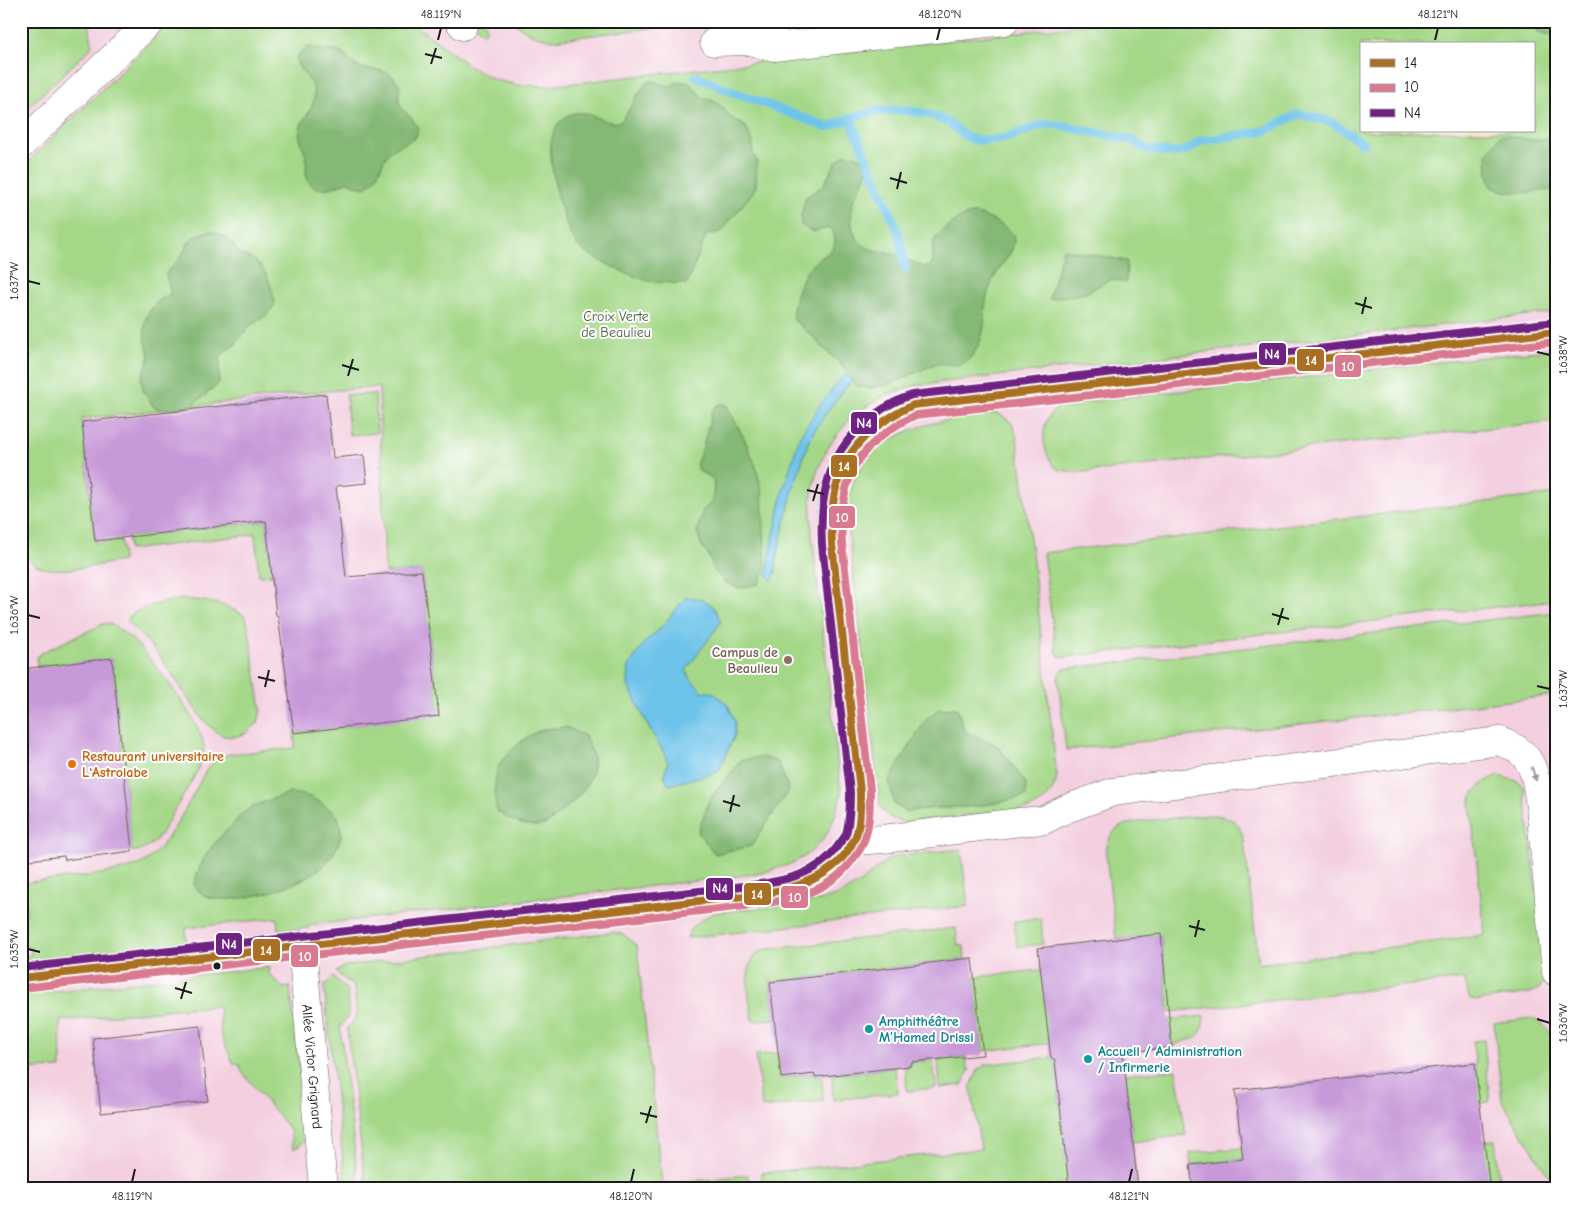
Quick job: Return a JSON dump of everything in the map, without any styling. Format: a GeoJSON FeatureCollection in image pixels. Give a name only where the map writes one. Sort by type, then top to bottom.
{"type":"FeatureCollection","features":[{"type":"Feature","properties":{"kind":"street"},"geometry":{"type":"LineString","coordinates":[[21,145],[151,21]]}},
{"type":"Feature","properties":{"kind":"street"},"geometry":{"type":"LineString","coordinates":[[714,42],[749,41],[773,34],[1005,21]]}},
{"type":"Feature","properties":{"kind":"street"},"geometry":{"type":"LineString","coordinates":[[21,978],[799,887],[818,879],[839,861],[853,841],[860,818],[860,791],[832,544],[831,520],[833,497],[839,475],[849,454],[875,425],[894,413],[913,405],[1556,332]]}},
{"type":"Feature","properties":{"kind":"street"},"geometry":{"type":"LineString","coordinates":[[853,841],[1044,820],[1066,809],[1113,792],[1500,741],[1520,751],[1530,763],[1536,782],[1556,972]]}},
{"type":"Feature","properties":{"kind":"street","name":"Allée Victor Grignard"},"geometry":{"type":"LineString","coordinates":[[302,945],[323,1188]]}},
{"type":"Feature","properties":{"kind":"shaded area","name":"Campus de Beaulieu"},"geometry":{"type":"Polygon","coordinates":[[[21,21],[1556,21],[1556,1188],[21,1188],[21,21]]]}},
{"type":"Feature","properties":{"kind":"green space"},"geometry":{"type":"Polygon","coordinates":[[[21,21],[89,21],[92,47],[21,114],[21,21]]]}},
{"type":"Feature","properties":{"kind":"green space","name":"Croix Verte de Beaulieu"},"geometry":{"type":"Polygon","coordinates":[[[172,21],[410,21],[472,68],[495,80],[519,85],[549,86],[1117,21],[1556,21],[1556,312],[918,385],[880,398],[861,410],[849,421],[829,446],[822,461],[812,492],[811,508],[812,535],[841,794],[830,827],[823,839],[802,858],[774,870],[756,874],[311,925],[309,928],[278,930],[277,918],[186,928],[186,942],[21,961],[21,956],[31,955],[30,947],[21,948],[21,915],[27,914],[23,883],[123,870],[146,861],[164,843],[188,805],[207,769],[215,760],[229,754],[295,748],[294,733],[439,715],[422,571],[385,573],[379,387],[326,391],[82,419],[95,543],[121,540],[123,561],[79,568],[45,568],[31,561],[21,546],[21,169],[172,21]]]}},
{"type":"Feature","properties":{"kind":"green space"},"geometry":{"type":"Polygon","coordinates":[[[471,21],[484,21],[487,28],[483,34],[471,21]]]}},
{"type":"Feature","properties":{"kind":"green space"},"geometry":{"type":"Polygon","coordinates":[[[510,21],[710,21],[552,40],[533,35],[510,21]]]}},
{"type":"Feature","properties":{"kind":"green space"},"geometry":{"type":"Polygon","coordinates":[[[1537,21],[1556,21],[1556,36],[1538,32],[1537,21]]]}},
{"type":"Feature","properties":{"kind":"green space"},"geometry":{"type":"Polygon","coordinates":[[[305,48],[337,51],[359,67],[387,72],[391,75],[400,86],[399,101],[403,110],[418,128],[416,137],[394,148],[388,154],[375,179],[364,188],[347,182],[331,188],[320,189],[310,184],[307,178],[306,158],[300,138],[300,130],[303,121],[312,107],[314,94],[311,84],[297,63],[296,58],[305,48]]]}},
{"type":"Feature","properties":{"kind":"green space"},"geometry":{"type":"Polygon","coordinates":[[[648,81],[671,86],[678,82],[686,82],[702,97],[722,107],[731,118],[746,127],[753,142],[753,152],[757,162],[756,186],[753,192],[721,232],[706,235],[687,284],[654,282],[642,279],[603,262],[580,248],[568,229],[558,198],[552,167],[551,143],[554,131],[565,117],[582,113],[607,121],[620,122],[648,81]]]}},
{"type":"Feature","properties":{"kind":"green space"},"geometry":{"type":"Polygon","coordinates":[[[1556,132],[1556,189],[1532,192],[1507,192],[1492,187],[1488,175],[1487,153],[1501,135],[1537,140],[1550,137],[1556,132]]]}},
{"type":"Feature","properties":{"kind":"green space"},"geometry":{"type":"Polygon","coordinates":[[[845,154],[862,158],[866,163],[867,168],[853,203],[851,220],[856,237],[868,248],[887,252],[926,268],[933,263],[933,243],[936,238],[951,224],[964,216],[976,214],[983,216],[1004,226],[1012,234],[1014,242],[1012,250],[996,274],[987,295],[981,340],[974,353],[964,363],[956,365],[935,364],[886,386],[866,388],[856,385],[839,362],[793,319],[794,303],[802,280],[816,261],[831,251],[835,242],[833,230],[830,228],[812,232],[801,225],[801,215],[806,197],[823,186],[836,162],[845,154]]]}},
{"type":"Feature","properties":{"kind":"green space"},"geometry":{"type":"Polygon","coordinates":[[[210,231],[224,236],[240,255],[248,257],[261,266],[271,288],[275,304],[267,315],[249,326],[236,344],[220,357],[219,382],[214,388],[191,406],[161,410],[153,406],[143,390],[141,379],[150,356],[144,329],[148,313],[160,300],[169,295],[170,290],[166,274],[179,259],[190,240],[197,235],[210,231]]]}},
{"type":"Feature","properties":{"kind":"green space"},"geometry":{"type":"Polygon","coordinates":[[[1063,249],[1127,261],[1126,283],[1111,279],[1086,293],[1049,299],[1063,249]]]}},
{"type":"Feature","properties":{"kind":"green space"},"geometry":{"type":"Polygon","coordinates":[[[1556,349],[1556,421],[1075,473],[1057,469],[1047,453],[1044,443],[1045,424],[1049,416],[1065,404],[1556,349]]]}},
{"type":"Feature","properties":{"kind":"green space"},"geometry":{"type":"Polygon","coordinates":[[[375,394],[377,433],[349,435],[346,395],[375,394]]]}},
{"type":"Feature","properties":{"kind":"green space"},"geometry":{"type":"Polygon","coordinates":[[[717,405],[727,406],[745,440],[756,467],[762,491],[766,567],[759,584],[742,588],[725,582],[714,571],[710,558],[702,546],[697,532],[703,510],[710,504],[713,498],[714,482],[709,476],[700,472],[696,465],[703,447],[712,411],[717,405]]]}},
{"type":"Feature","properties":{"kind":"green space"},"geometry":{"type":"Polygon","coordinates":[[[998,413],[1012,423],[1017,438],[1057,777],[1051,793],[1044,801],[1028,809],[905,822],[893,819],[887,815],[880,805],[848,527],[851,489],[860,468],[874,452],[891,439],[933,423],[998,413]]]}},
{"type":"Feature","properties":{"kind":"green space"},"geometry":{"type":"Polygon","coordinates":[[[1556,494],[1556,600],[1065,657],[1059,656],[1056,651],[1043,553],[1556,494]]]}},
{"type":"Feature","properties":{"kind":"green space"},"geometry":{"type":"Polygon","coordinates":[[[266,521],[272,575],[259,576],[255,534],[129,550],[128,537],[266,521]]]}},
{"type":"Feature","properties":{"kind":"green space"},"geometry":{"type":"Polygon","coordinates":[[[183,599],[215,603],[231,608],[245,616],[248,624],[261,710],[258,723],[245,734],[233,737],[224,736],[216,732],[202,719],[161,658],[127,622],[128,617],[148,607],[183,599]]]}},
{"type":"Feature","properties":{"kind":"green space"},"geometry":{"type":"Polygon","coordinates":[[[1556,612],[1556,695],[1066,750],[1058,679],[1063,669],[1556,612]]]}},
{"type":"Feature","properties":{"kind":"green space"},"geometry":{"type":"Polygon","coordinates":[[[109,623],[137,644],[166,679],[197,726],[204,749],[195,775],[164,829],[151,845],[132,851],[112,659],[37,667],[37,657],[43,652],[109,623]]]}},
{"type":"Feature","properties":{"kind":"green space"},"geometry":{"type":"Polygon","coordinates":[[[957,708],[965,731],[998,746],[1026,783],[1026,796],[980,806],[906,812],[894,804],[889,780],[927,718],[939,709],[957,708]]]}},
{"type":"Feature","properties":{"kind":"green space"},"geometry":{"type":"Polygon","coordinates":[[[566,727],[585,736],[592,755],[592,774],[579,795],[550,821],[540,826],[520,824],[497,811],[495,795],[496,778],[500,763],[504,758],[516,746],[534,733],[545,729],[566,727]]]}},
{"type":"Feature","properties":{"kind":"green space"},"geometry":{"type":"Polygon","coordinates":[[[763,757],[778,762],[789,790],[751,846],[715,854],[698,833],[709,800],[741,760],[763,757]]]}},
{"type":"Feature","properties":{"kind":"green space"},"geometry":{"type":"Polygon","coordinates":[[[1498,776],[1517,781],[1524,787],[1547,976],[1541,987],[1533,992],[1476,1001],[1469,998],[1465,979],[1169,1012],[1161,935],[1116,939],[1106,854],[1111,835],[1120,827],[1136,822],[1213,815],[1231,819],[1238,825],[1242,834],[1259,964],[1485,935],[1470,801],[1481,785],[1498,776]]]}},
{"type":"Feature","properties":{"kind":"green space"},"geometry":{"type":"Polygon","coordinates":[[[289,793],[304,795],[315,800],[338,816],[341,836],[336,849],[327,862],[314,873],[301,880],[255,896],[225,899],[209,897],[202,893],[194,885],[203,860],[218,840],[248,810],[289,793]]]}},
{"type":"Feature","properties":{"kind":"green space"},"geometry":{"type":"Polygon","coordinates":[[[961,849],[968,906],[687,938],[694,926],[714,913],[818,901],[839,895],[860,883],[888,859],[961,849]]]}},
{"type":"Feature","properties":{"kind":"green space"},"geometry":{"type":"Polygon","coordinates":[[[1041,918],[1043,944],[1017,947],[1014,921],[1041,918]]]}},
{"type":"Feature","properties":{"kind":"green space"},"geometry":{"type":"Polygon","coordinates":[[[956,928],[958,946],[964,946],[965,959],[770,982],[775,1019],[753,1021],[748,993],[748,973],[750,964],[762,950],[956,928]]]}},
{"type":"Feature","properties":{"kind":"green space"},"geometry":{"type":"Polygon","coordinates":[[[614,932],[624,935],[637,946],[662,1184],[748,1175],[749,1188],[366,1188],[347,1029],[357,1017],[354,987],[336,972],[345,966],[614,932]]]}},
{"type":"Feature","properties":{"kind":"green space"},"geometry":{"type":"Polygon","coordinates":[[[270,967],[269,974],[283,988],[290,987],[307,1133],[305,1139],[296,1148],[293,1149],[290,1130],[242,1072],[240,1065],[234,1064],[221,1036],[219,1006],[60,1021],[61,1068],[35,1069],[21,1076],[21,995],[270,967]]]}},
{"type":"Feature","properties":{"kind":"green space"},"geometry":{"type":"Polygon","coordinates":[[[1041,970],[1050,1043],[983,1051],[974,977],[1041,970]]]}},
{"type":"Feature","properties":{"kind":"green space"},"geometry":{"type":"Polygon","coordinates":[[[333,977],[347,990],[349,1015],[340,1027],[359,1188],[346,1188],[324,986],[333,977]]]}},
{"type":"Feature","properties":{"kind":"green space"},"geometry":{"type":"Polygon","coordinates":[[[1204,1016],[1201,1032],[1194,1039],[1178,1043],[1172,1047],[1169,1020],[1204,1016]]]}},
{"type":"Feature","properties":{"kind":"green space"},"geometry":{"type":"Polygon","coordinates":[[[1531,1018],[1541,1023],[1548,1030],[1553,1037],[1556,1047],[1556,1188],[1502,1101],[1494,1023],[1531,1018]]]}},
{"type":"Feature","properties":{"kind":"green space"},"geometry":{"type":"Polygon","coordinates":[[[1484,1040],[1490,1102],[1479,1103],[1473,1041],[1484,1040]]]}},
{"type":"Feature","properties":{"kind":"green space"},"geometry":{"type":"Polygon","coordinates":[[[778,1053],[781,1078],[814,1074],[815,1077],[822,1077],[823,1101],[762,1108],[756,1055],[778,1053]]]}},
{"type":"Feature","properties":{"kind":"green space"},"geometry":{"type":"Polygon","coordinates":[[[966,1057],[967,1069],[970,1069],[962,1085],[940,1088],[938,1060],[966,1057]]]}},
{"type":"Feature","properties":{"kind":"green space"},"geometry":{"type":"Polygon","coordinates":[[[1051,1057],[1055,1060],[1069,1182],[1057,1184],[1058,1188],[763,1188],[761,1173],[981,1149],[970,1088],[979,1068],[984,1067],[984,1065],[1051,1057]]]}},
{"type":"Feature","properties":{"kind":"green space"},"geometry":{"type":"Polygon","coordinates":[[[933,1060],[936,1088],[907,1091],[905,1067],[910,1066],[912,1062],[933,1060]]]}},
{"type":"Feature","properties":{"kind":"green space"},"geometry":{"type":"Polygon","coordinates":[[[895,1068],[898,1093],[833,1100],[832,1075],[895,1068]]]}},
{"type":"Feature","properties":{"kind":"green space"},"geometry":{"type":"Polygon","coordinates":[[[1176,1070],[1186,1135],[1133,1142],[1125,1074],[1176,1070]]]}},
{"type":"Feature","properties":{"kind":"green space"},"geometry":{"type":"Polygon","coordinates":[[[1495,1140],[1500,1188],[1436,1188],[1484,1141],[1495,1140]]]}},
{"type":"Feature","properties":{"kind":"green space"},"geometry":{"type":"Polygon","coordinates":[[[1242,1148],[1243,1159],[1191,1165],[1190,1153],[1242,1148]]]}},
{"type":"Feature","properties":{"kind":"green space"},"geometry":{"type":"Polygon","coordinates":[[[298,1182],[310,1188],[250,1188],[298,1182]]]}},
{"type":"Feature","properties":{"kind":"water"},"geometry":{"type":"Polygon","coordinates":[[[846,373],[852,380],[826,413],[809,440],[792,493],[772,581],[767,575],[771,548],[783,491],[800,436],[822,402],[846,373]]]}},
{"type":"Feature","properties":{"kind":"water"},"geometry":{"type":"Polygon","coordinates":[[[686,597],[709,603],[716,610],[721,622],[686,670],[690,678],[702,691],[714,693],[728,705],[735,721],[735,735],[718,772],[669,785],[664,775],[668,763],[628,685],[629,666],[645,642],[661,628],[686,597]]]}},
{"type":"Feature","properties":{"kind":"building"},"geometry":{"type":"Polygon","coordinates":[[[326,394],[333,458],[364,455],[367,483],[336,486],[346,577],[422,571],[439,716],[294,733],[278,616],[276,616],[266,521],[95,541],[82,422],[326,394]]]}},
{"type":"Feature","properties":{"kind":"building","name":"Restaurant universitaire L'Astrolabe"},"geometry":{"type":"Polygon","coordinates":[[[112,658],[132,851],[65,860],[64,856],[21,861],[21,669],[112,658]]]}},
{"type":"Feature","properties":{"kind":"building","name":"Accueil / Administration / Infirmerie"},"geometry":{"type":"Polygon","coordinates":[[[1161,934],[1172,1047],[1123,1053],[1138,1188],[1069,1188],[1055,1060],[1051,1057],[1050,1051],[1038,948],[1161,934]]]}},
{"type":"Feature","properties":{"kind":"building","name":"Amphithéâtre M’Hamed Drissi"},"geometry":{"type":"Polygon","coordinates":[[[972,958],[983,1055],[912,1062],[910,1066],[815,1077],[814,1074],[781,1078],[770,982],[972,958]]]}},
{"type":"Feature","properties":{"kind":"building"},"geometry":{"type":"Polygon","coordinates":[[[200,1026],[208,1101],[101,1113],[93,1038],[200,1026]]]}},
{"type":"Feature","properties":{"kind":"building"},"geometry":{"type":"Polygon","coordinates":[[[1475,1063],[1489,1182],[1436,1188],[1193,1188],[1190,1165],[1243,1159],[1235,1090],[1475,1063]]]}},
{"type":"Feature","properties":{"kind":"waterway"},"geometry":{"type":"LineString","coordinates":[[696,76],[827,127],[877,111],[897,110],[934,116],[949,123],[965,136],[976,140],[1003,139],[1044,124],[1059,125],[1131,140],[1149,150],[1175,153],[1190,149],[1200,141],[1265,131],[1298,114],[1332,122],[1364,144]]}},
{"type":"Feature","properties":{"kind":"waterway"},"geometry":{"type":"LineString","coordinates":[[850,118],[899,234],[905,268]]}},
{"type":"Feature","properties":{"kind":"transit line","name":"N4"},"geometry":{"type":"LineString","coordinates":[[21,968],[752,885],[788,879],[799,875],[829,857],[845,836],[848,824],[850,792],[822,545],[823,507],[830,472],[837,456],[859,428],[874,415],[912,395],[1555,322]]}},
{"type":"Feature","properties":{"kind":"transit line","name":"14"},"geometry":{"type":"LineString","coordinates":[[21,978],[753,895],[797,886],[824,873],[836,864],[854,840],[859,823],[860,791],[832,544],[832,519],[834,497],[839,477],[847,460],[858,444],[873,430],[913,405],[1556,332]]}},
{"type":"Feature","properties":{"kind":"transit line","name":"10"},"geometry":{"type":"LineString","coordinates":[[22,988],[754,905],[796,897],[822,887],[844,870],[861,847],[865,837],[870,810],[870,790],[842,543],[842,520],[848,481],[855,465],[879,438],[916,415],[1556,342]]}},
{"type":"Feature","properties":{"kind":"place","name":"Campus de Beaulieu"},"geometry":{"type":"Point","coordinates":[788,660]}},
{"type":"Feature","properties":{"kind":"place","name":"Restaurant universitaire L'Astrolabe"},"geometry":{"type":"Point","coordinates":[72,764]}},
{"type":"Feature","properties":{"kind":"place","name":"Amphithéâtre M’Hamed Drissi"},"geometry":{"type":"Point","coordinates":[869,1029]}},
{"type":"Feature","properties":{"kind":"place","name":"Accueil / Administration / Infirmerie"},"geometry":{"type":"Point","coordinates":[1088,1059]}}]}
